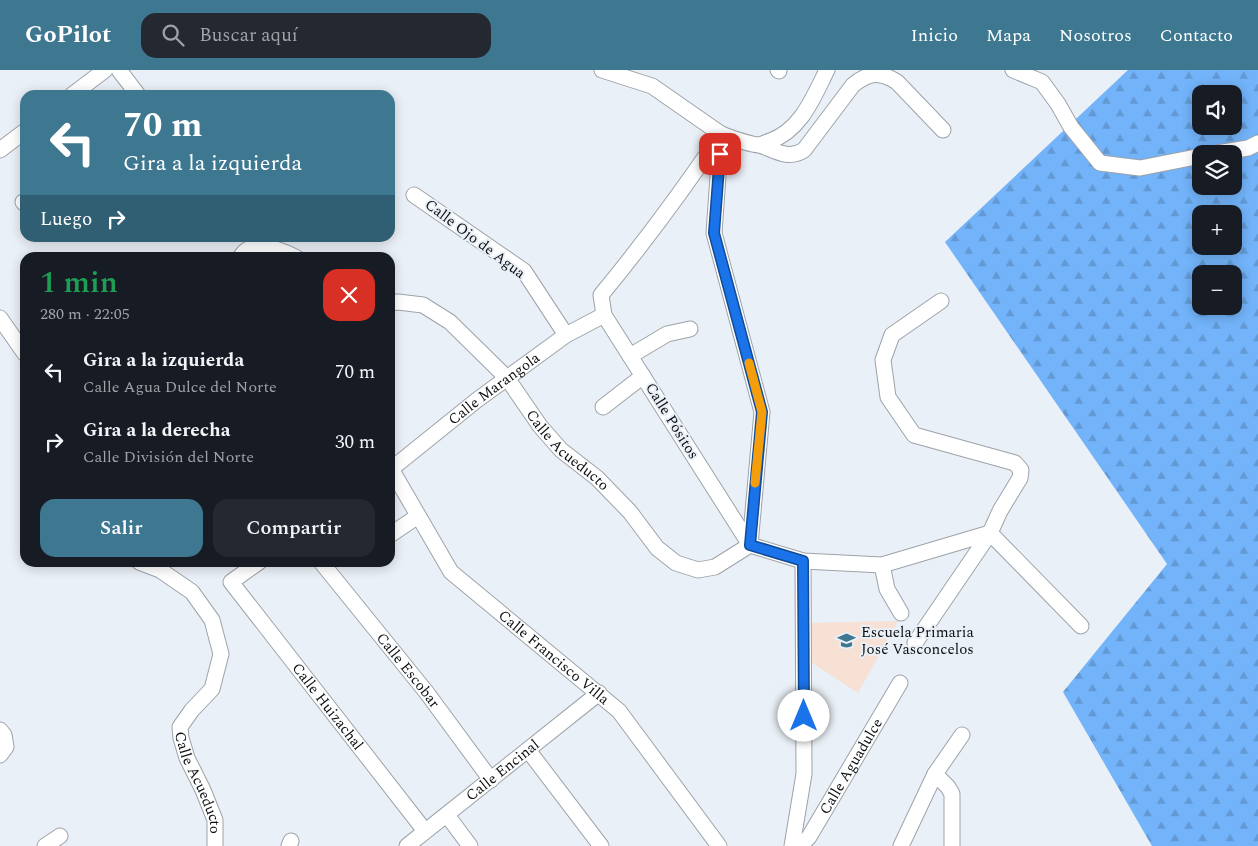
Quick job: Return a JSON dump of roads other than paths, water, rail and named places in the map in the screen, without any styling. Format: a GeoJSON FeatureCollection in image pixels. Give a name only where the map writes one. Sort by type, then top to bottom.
{"type":"FeatureCollection","features":[{"type":"Feature","properties":{"kind":"street"},"geometry":{"type":"LineString","coordinates":[[78,90],[104,70]]}},
{"type":"Feature","properties":{"kind":"street"},"geometry":{"type":"LineString","coordinates":[[119,70],[134,90]]}},
{"type":"Feature","properties":{"kind":"street"},"geometry":{"type":"LineString","coordinates":[[602,70],[652,86],[721,134],[790,156],[797,155],[810,144],[853,86],[862,78],[873,74],[888,76],[897,82],[943,130]]}},
{"type":"Feature","properties":{"kind":"street"},"geometry":{"type":"LineString","coordinates":[[760,145],[779,138],[801,118],[827,70]]}},
{"type":"Feature","properties":{"kind":"street"},"geometry":{"type":"LineString","coordinates":[[1013,70],[1042,82],[1058,104],[1071,127],[1100,163],[1140,168],[1192,158]]}},
{"type":"Feature","properties":{"kind":"street"},"geometry":{"type":"LineString","coordinates":[[0,150],[20,134]]}},
{"type":"Feature","properties":{"kind":"street"},"geometry":{"type":"LineString","coordinates":[[721,134],[714,233],[762,412],[750,545],[803,561],[882,565],[990,532]]}},
{"type":"Feature","properties":{"kind":"street","name":"Calle Pósitos"},"geometry":{"type":"LineString","coordinates":[[721,134],[684,190],[601,295],[604,315],[750,545]]}},
{"type":"Feature","properties":{"kind":"street"},"geometry":{"type":"LineString","coordinates":[[1242,149],[1258,143]]}},
{"type":"Feature","properties":{"kind":"street","name":"Calle Ojo de Agua"},"geometry":{"type":"LineString","coordinates":[[414,194],[524,271],[566,335]]}},
{"type":"Feature","properties":{"kind":"street"},"geometry":{"type":"LineString","coordinates":[[243,252],[252,247],[266,247],[280,252]]}},
{"type":"Feature","properties":{"kind":"street"},"geometry":{"type":"LineString","coordinates":[[915,642],[990,532],[1020,478],[1021,470],[1015,463],[914,435],[888,397],[883,360],[892,335],[941,301]]}},
{"type":"Feature","properties":{"kind":"street","name":"Calle Acueducto"},"geometry":{"type":"LineString","coordinates":[[395,302],[422,305],[450,322],[507,378],[540,426],[561,450],[597,478],[630,512],[657,548],[676,563],[698,570],[715,567],[750,545]]}},
{"type":"Feature","properties":{"kind":"street","name":"Calle Marangola"},"geometry":{"type":"LineString","coordinates":[[395,465],[507,378],[566,335],[604,315]]}},
{"type":"Feature","properties":{"kind":"street"},"geometry":{"type":"LineString","coordinates":[[0,318],[20,347]]}},
{"type":"Feature","properties":{"kind":"street"},"geometry":{"type":"LineString","coordinates":[[630,356],[667,334],[690,329]]}},
{"type":"Feature","properties":{"kind":"street"},"geometry":{"type":"LineString","coordinates":[[603,407],[643,376]]}},
{"type":"Feature","properties":{"kind":"street","name":"Calle Francisco Villa"},"geometry":{"type":"LineString","coordinates":[[395,477],[451,572],[619,710],[718,846]]}},
{"type":"Feature","properties":{"kind":"street"},"geometry":{"type":"LineString","coordinates":[[395,531],[418,516]]}},
{"type":"Feature","properties":{"kind":"street"},"geometry":{"type":"LineString","coordinates":[[990,532],[1081,626]]}},
{"type":"Feature","properties":{"kind":"street"},"geometry":{"type":"LineString","coordinates":[[792,846],[804,774],[803,561]]}},
{"type":"Feature","properties":{"kind":"street"},"geometry":{"type":"LineString","coordinates":[[882,565],[887,589],[901,613]]}},
{"type":"Feature","properties":{"kind":"street","name":"Calle Acueducto"},"geometry":{"type":"LineString","coordinates":[[152,567],[160,570],[192,592],[212,620],[221,654],[212,689],[192,710],[180,727],[187,758],[215,820],[215,846]]}},
{"type":"Feature","properties":{"kind":"street","name":"Calle Huizachal"},"geometry":{"type":"LineString","coordinates":[[253,567],[231,582],[425,832]]}},
{"type":"Feature","properties":{"kind":"street","name":"Calle Escobar"},"geometry":{"type":"LineString","coordinates":[[325,567],[427,693],[491,780]]}},
{"type":"Feature","properties":{"kind":"street","name":"Calle Aguadulce"},"geometry":{"type":"LineString","coordinates":[[800,846],[809,837],[900,683]]}},
{"type":"Feature","properties":{"kind":"street","name":"Calle Encinal"},"geometry":{"type":"LineString","coordinates":[[407,846],[599,692]]}},
{"type":"Feature","properties":{"kind":"street"},"geometry":{"type":"LineString","coordinates":[[0,730],[4,735],[3,751]]}},
{"type":"Feature","properties":{"kind":"street"},"geometry":{"type":"LineString","coordinates":[[901,846],[935,774],[962,735]]}},
{"type":"Feature","properties":{"kind":"street"},"geometry":{"type":"LineString","coordinates":[[528,750],[601,846]]}},
{"type":"Feature","properties":{"kind":"street"},"geometry":{"type":"LineString","coordinates":[[935,774],[952,794],[952,846]]}},
{"type":"Feature","properties":{"kind":"street"},"geometry":{"type":"LineString","coordinates":[[447,815],[470,846]]}},
{"type":"Feature","properties":{"kind":"street"},"geometry":{"type":"LineString","coordinates":[[45,846],[60,836]]}},
{"type":"Feature","properties":{"kind":"place","name":"Escuela Primaria José Vasconcelos"},"geometry":{"type":"Point","coordinates":[847,641]}}]}
